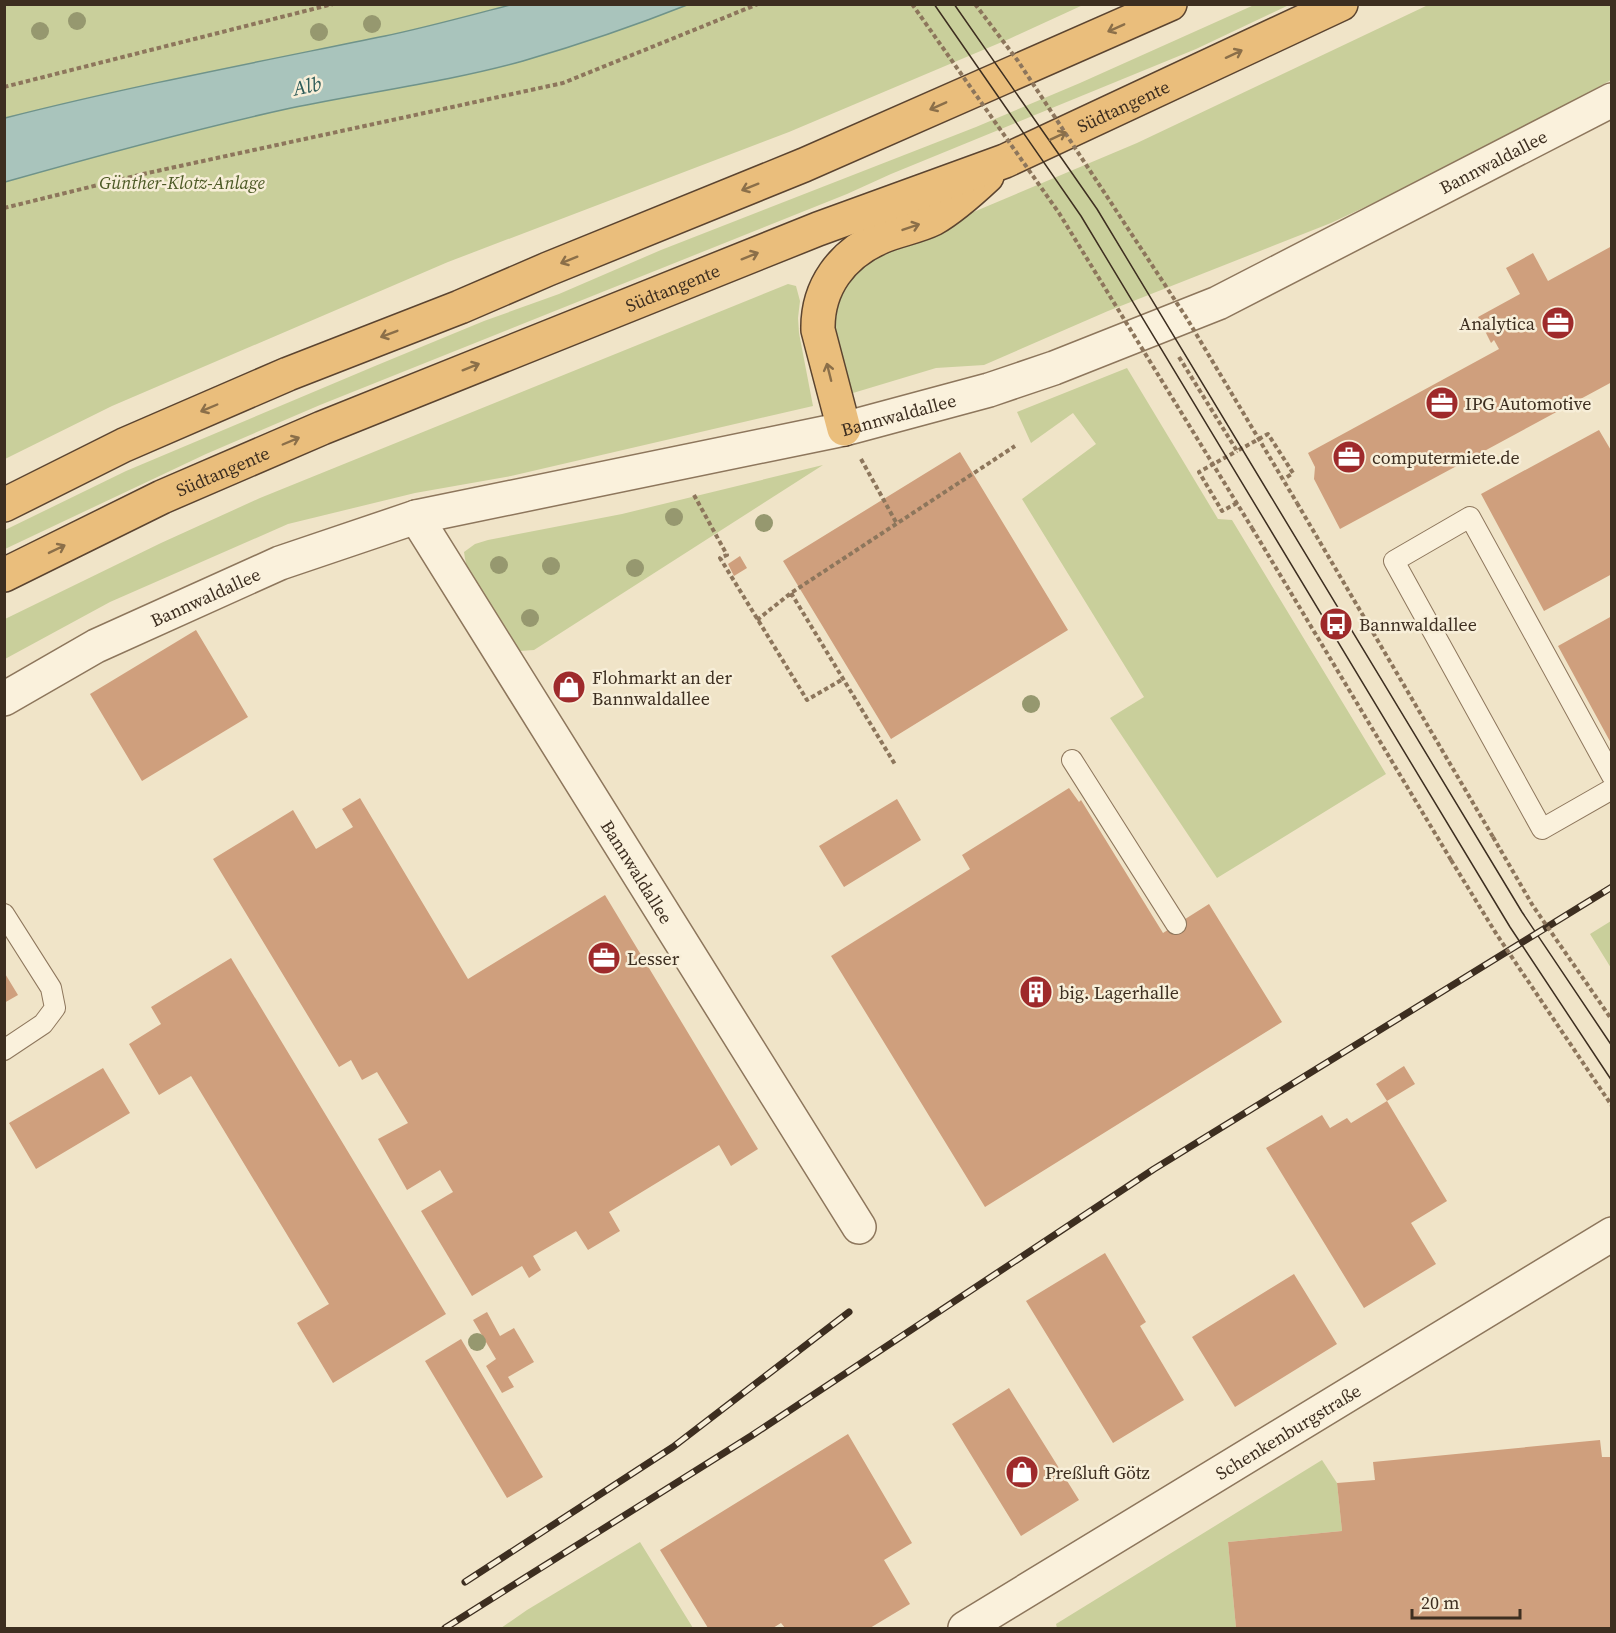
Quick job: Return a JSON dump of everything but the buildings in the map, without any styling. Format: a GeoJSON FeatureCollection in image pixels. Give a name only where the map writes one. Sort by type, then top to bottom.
{"type":"FeatureCollection","features":[{"type":"Feature","properties":{"kind":"highway"},"geometry":{"type":"LineString","coordinates":[[4,505],[124,445],[288,374],[804,165],[1170,4]]}},
{"type":"Feature","properties":{"kind":"highway","name":"Südtangente"},"geometry":{"type":"LineString","coordinates":[[4,575],[162,497],[322,428],[796,238],[1005,160],[1341,4]]}},
{"type":"Feature","properties":{"kind":"highway"},"geometry":{"type":"LineString","coordinates":[[844,429],[818,330],[821,301],[832,276],[841,264],[865,245],[933,219],[972,190],[1005,160]]}},
{"type":"Feature","properties":{"kind":"street","name":"Bannwaldallee"},"geometry":{"type":"LineString","coordinates":[[4,699],[96,646],[269,568],[416,517],[844,429],[989,390],[1054,368],[1218,303],[1611,100]]}},
{"type":"Feature","properties":{"kind":"street","name":"Bannwaldallee"},"geometry":{"type":"LineString","coordinates":[[416,517],[859,1227]]}},
{"type":"Feature","properties":{"kind":"street","name":"Schenkenburgstraße"},"geometry":{"type":"LineString","coordinates":[[965,1629],[1611,1234]]}},
{"type":"Feature","properties":{"kind":"lane"},"geometry":{"type":"LineString","coordinates":[[1611,776],[1470,517],[1394,561],[1542,829],[1611,789]]}},
{"type":"Feature","properties":{"kind":"lane"},"geometry":{"type":"LineString","coordinates":[[1072,760],[1159,911],[1176,924]]}},
{"type":"Feature","properties":{"kind":"lane"},"geometry":{"type":"LineString","coordinates":[[4,914],[51,988],[55,1008],[43,1024],[4,1050]]}},
{"type":"Feature","properties":{"kind":"path"},"geometry":{"type":"LineString","coordinates":[[4,87],[333,4]]}},
{"type":"Feature","properties":{"kind":"path"},"geometry":{"type":"LineString","coordinates":[[4,208],[143,174],[563,83],[758,4]]}},
{"type":"Feature","properties":{"kind":"path"},"geometry":{"type":"LineString","coordinates":[[912,4],[1059,213],[1497,935],[1611,1107]]}},
{"type":"Feature","properties":{"kind":"path"},"geometry":{"type":"LineString","coordinates":[[975,4],[1018,60],[1186,317],[1284,479],[1533,906],[1611,1020]]}},
{"type":"Feature","properties":{"kind":"path"},"geometry":{"type":"LineString","coordinates":[[1160,327],[1237,451]]}},
{"type":"Feature","properties":{"kind":"path"},"geometry":{"type":"LineString","coordinates":[[844,429],[897,524]]}},
{"type":"Feature","properties":{"kind":"path"},"geometry":{"type":"LineString","coordinates":[[1237,503],[1222,511],[1199,472],[1268,434],[1293,472],[1284,479]]}},
{"type":"Feature","properties":{"kind":"path"},"geometry":{"type":"LineString","coordinates":[[757,620],[791,593],[1015,446]]}},
{"type":"Feature","properties":{"kind":"path"},"geometry":{"type":"LineString","coordinates":[[676,463],[727,555],[720,558],[807,700],[843,679]]}},
{"type":"Feature","properties":{"kind":"path"},"geometry":{"type":"LineString","coordinates":[[791,593],[896,766]]}},
{"type":"Feature","properties":{"kind":"green space","name":"Günther-Klotz-Anlage"},"geometry":{"type":"Polygon","coordinates":[[[5,5],[1083,5],[1009,39],[789,132],[448,262],[112,406],[5,459],[5,5]]]}},
{"type":"Feature","properties":{"kind":"green space"},"geometry":{"type":"Polygon","coordinates":[[[1254,5],[1289,5],[1196,49],[847,194],[320,405],[206,454],[5,549],[5,530],[126,471],[484,321],[559,294],[661,250],[976,127],[1254,5]]]}},
{"type":"Feature","properties":{"kind":"green space"},"geometry":{"type":"Polygon","coordinates":[[[1428,5],[1611,5],[1611,80],[1488,149],[1331,223],[1108,311],[984,365],[936,368],[853,393],[846,376],[834,327],[836,303],[852,276],[865,264],[914,237],[1137,143],[1428,5]]]}},
{"type":"Feature","properties":{"kind":"green space"},"geometry":{"type":"Polygon","coordinates":[[[788,284],[796,286],[800,301],[799,333],[813,406],[511,476],[415,493],[288,524],[110,602],[5,659],[5,619],[161,543],[260,498],[788,284]]]}},
{"type":"Feature","properties":{"kind":"green space"},"geometry":{"type":"Polygon","coordinates":[[[1127,368],[1218,519],[1232,520],[1386,774],[1217,878],[1110,718],[1144,697],[1022,499],[1096,444],[1073,413],[1031,443],[1017,412],[1127,368]]]}},
{"type":"Feature","properties":{"kind":"green space"},"geometry":{"type":"Polygon","coordinates":[[[823,465],[534,650],[520,651],[513,648],[482,602],[466,565],[464,552],[475,544],[488,540],[622,514],[823,465]]]}},
{"type":"Feature","properties":{"kind":"green space"},"geometry":{"type":"Polygon","coordinates":[[[1611,921],[1611,968],[1590,934],[1611,921]]]}},
{"type":"Feature","properties":{"kind":"green space"},"geometry":{"type":"Polygon","coordinates":[[[1322,1460],[1337,1483],[1342,1531],[1228,1542],[1236,1628],[1057,1628],[1056,1624],[1322,1460]]]}},
{"type":"Feature","properties":{"kind":"green space"},"geometry":{"type":"Polygon","coordinates":[[[640,1542],[693,1628],[501,1628],[527,1610],[640,1542]]]}},
{"type":"Feature","properties":{"kind":"water","name":"Alb"},"geometry":{"type":"Polygon","coordinates":[[[514,4],[687,5],[606,35],[523,61],[466,75],[255,116],[5,182],[5,118],[147,85],[401,32],[514,4]]]}},
{"type":"Feature","properties":{"kind":"tram line"},"geometry":{"type":"LineString","coordinates":[[934,4],[1081,216],[1510,927],[1612,1081]]}},
{"type":"Feature","properties":{"kind":"tram line"},"geometry":{"type":"LineString","coordinates":[[954,4],[1097,209],[1522,912],[1612,1046]]}},
{"type":"Feature","properties":{"kind":"railway"},"geometry":{"type":"LineString","coordinates":[[445,1628],[751,1436],[1154,1169],[1612,887]]}},
{"type":"Feature","properties":{"kind":"railway"},"geometry":{"type":"LineString","coordinates":[[465,1582],[673,1447],[849,1312]]}},
{"type":"Feature","properties":{"kind":"place","name":"Analytica"},"geometry":{"type":"Point","coordinates":[1558,323]}},
{"type":"Feature","properties":{"kind":"place","name":"IPG Automotive"},"geometry":{"type":"Point","coordinates":[1442,403]}},
{"type":"Feature","properties":{"kind":"place","name":"computermiete.de"},"geometry":{"type":"Point","coordinates":[1349,457]}},
{"type":"Feature","properties":{"kind":"place","name":"Bannwaldallee"},"geometry":{"type":"Point","coordinates":[1336,624]}},
{"type":"Feature","properties":{"kind":"place","name":"Flohmarkt an der Bannwaldallee"},"geometry":{"type":"Point","coordinates":[569,687]}},
{"type":"Feature","properties":{"kind":"place","name":"Lesser"},"geometry":{"type":"Point","coordinates":[604,958]}},
{"type":"Feature","properties":{"kind":"place","name":"big. Lagerhalle"},"geometry":{"type":"Point","coordinates":[1036,992]}},
{"type":"Feature","properties":{"kind":"place","name":"Preßluft Götz"},"geometry":{"type":"Point","coordinates":[1022,1472]}}]}
